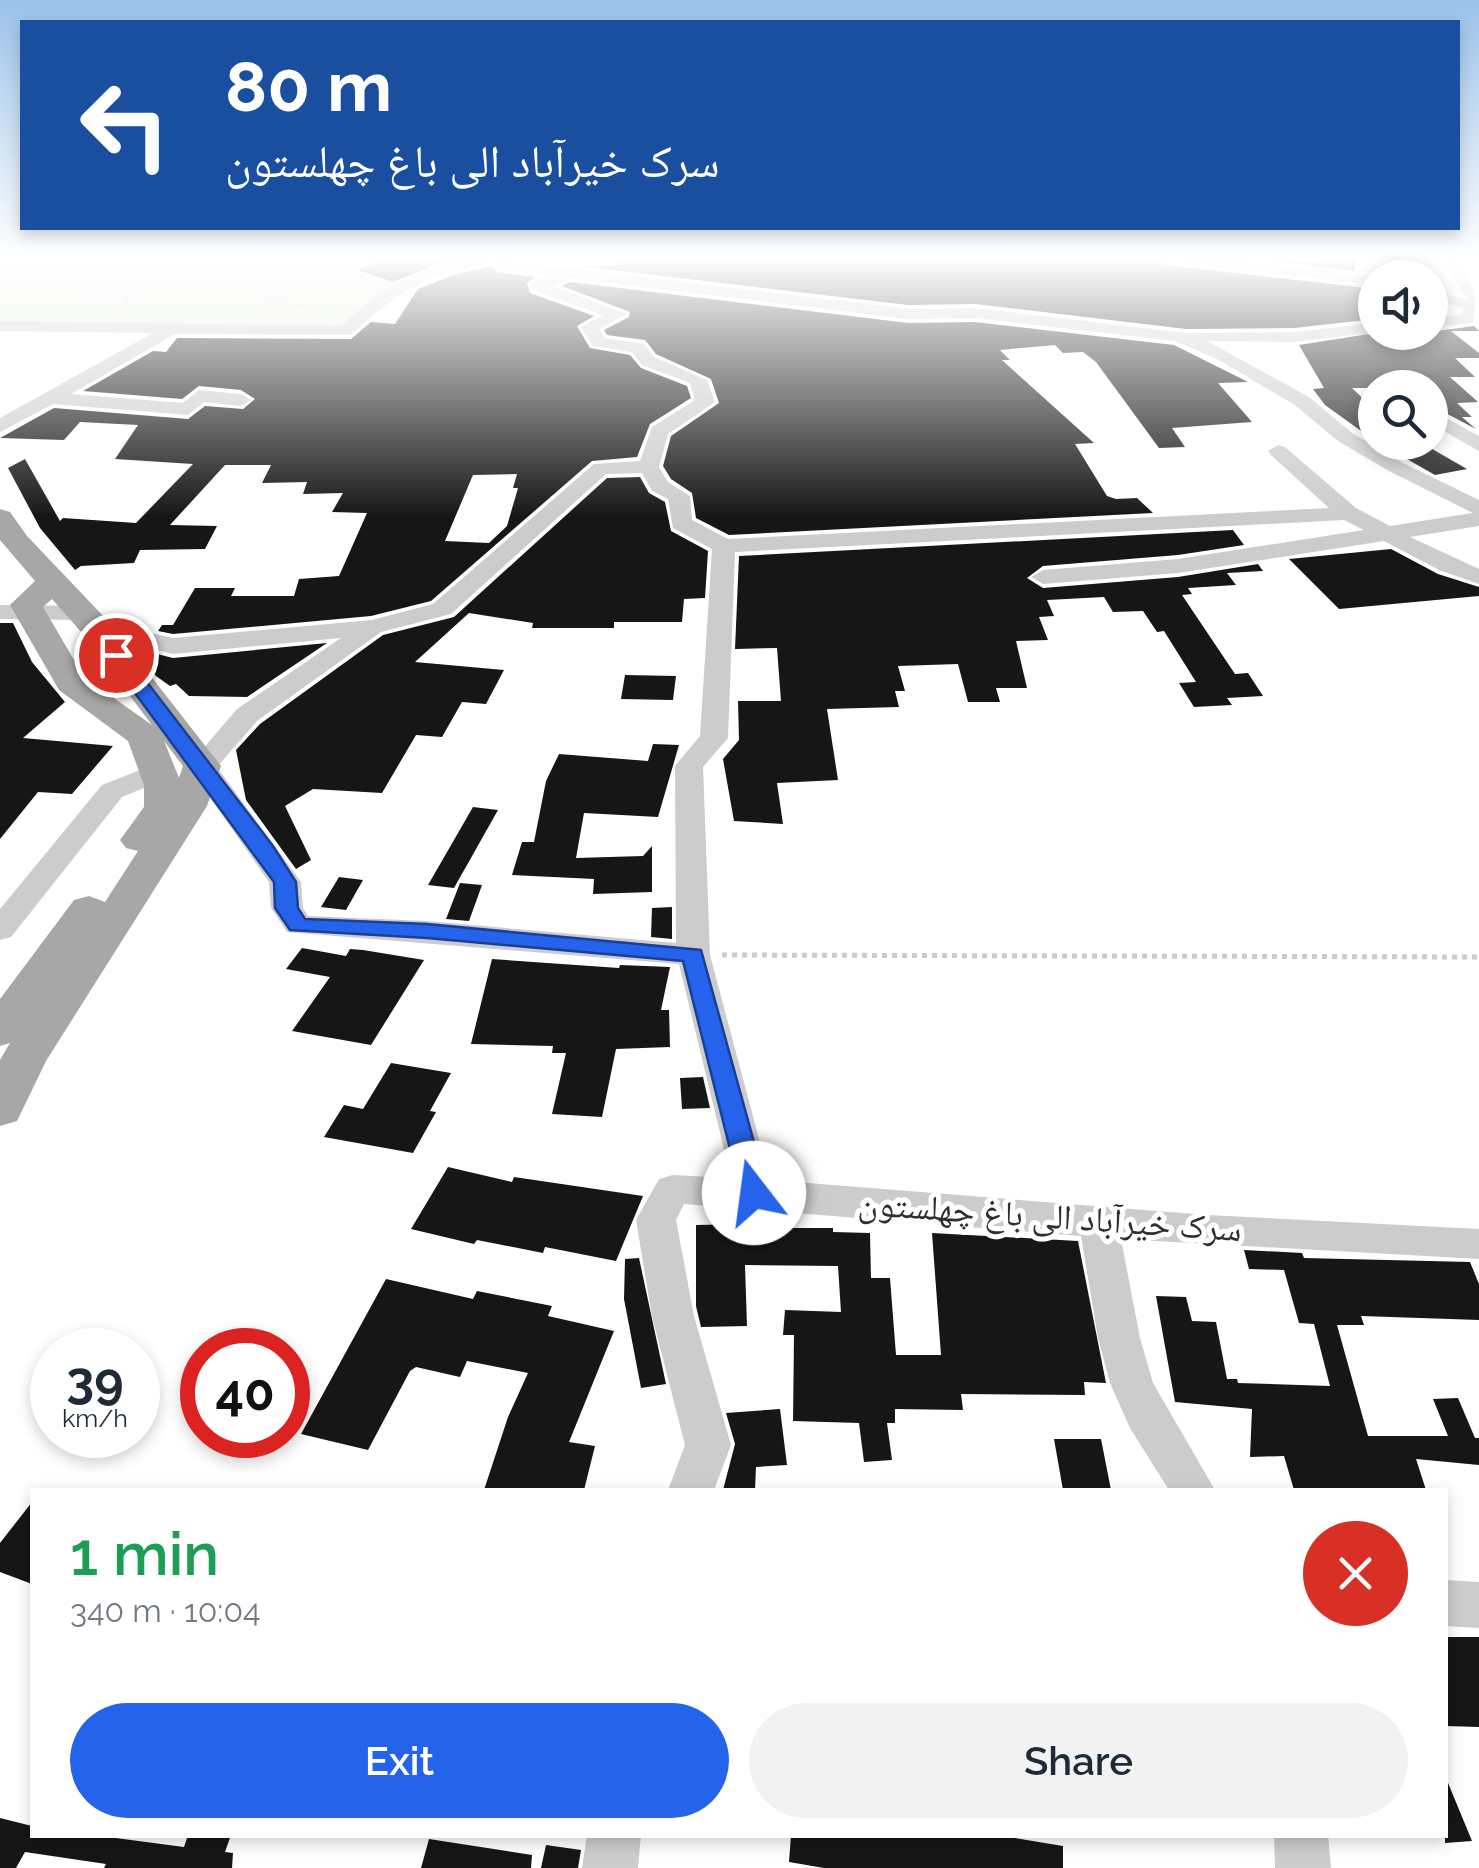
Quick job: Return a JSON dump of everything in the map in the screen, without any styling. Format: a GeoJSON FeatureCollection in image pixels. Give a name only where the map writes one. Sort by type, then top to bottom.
{"type":"FeatureCollection","features":[{"type":"Feature","properties":{"kind":"main road"},"geometry":{"type":"LineString","coordinates":[[0,1031],[163,807],[158,772],[144,736],[71,683],[28,602],[5,533]]}},
{"type":"Feature","properties":{"kind":"main road"},"geometry":{"type":"LineString","coordinates":[[0,1109],[23,1060],[188,806],[202,766],[89,620],[28,602]]}},
{"type":"Feature","properties":{"kind":"street"},"geometry":{"type":"LineString","coordinates":[[0,426],[146,343]]}},
{"type":"Feature","properties":{"kind":"street"},"geometry":{"type":"LineString","coordinates":[[607,343],[638,348],[648,361],[698,380],[705,402],[658,431],[649,467],[660,486],[679,496],[681,523],[724,546],[1348,513]]}},
{"type":"Feature","properties":{"kind":"street"},"geometry":{"type":"LineString","coordinates":[[1196,343],[1302,401],[1345,436],[1396,467],[1479,508]]}},
{"type":"Feature","properties":{"kind":"street"},"geometry":{"type":"LineString","coordinates":[[45,398],[188,409],[199,396],[241,400]]}},
{"type":"Feature","properties":{"kind":"street"},"geometry":{"type":"LineString","coordinates":[[1448,426],[1479,445]]}},
{"type":"Feature","properties":{"kind":"street"},"geometry":{"type":"LineString","coordinates":[[1278,451],[1348,513],[1479,577]]}},
{"type":"Feature","properties":{"kind":"street"},"geometry":{"type":"LineString","coordinates":[[89,620],[174,646],[372,627],[442,609],[601,468],[649,467]]}},
{"type":"Feature","properties":{"kind":"street"},"geometry":{"type":"LineString","coordinates":[[1043,576],[1178,566],[1479,519]]}},
{"type":"Feature","properties":{"kind":"street"},"geometry":{"type":"LineString","coordinates":[[724,546],[714,738],[689,766],[693,955],[754,1193]]}},
{"type":"Feature","properties":{"kind":"street"},"geometry":{"type":"LineString","coordinates":[[372,627],[247,715],[202,766],[285,882],[286,908],[298,926],[390,928],[693,955]]}},
{"type":"Feature","properties":{"kind":"street"},"geometry":{"type":"LineString","coordinates":[[0,930],[112,791],[158,772]]}},
{"type":"Feature","properties":{"kind":"street","name":"سرک خیرآباد الی باغ چهلستون"},"geometry":{"type":"LineString","coordinates":[[692,1488],[708,1445],[673,1316],[656,1220],[674,1189],[1098,1222],[1479,1244]]}},
{"type":"Feature","properties":{"kind":"street"},"geometry":{"type":"LineString","coordinates":[[1098,1222],[1129,1376],[1142,1408],[1178,1458],[1191,1488]]}},
{"type":"Feature","properties":{"kind":"street"},"geometry":{"type":"LineString","coordinates":[[1448,1604],[1479,1606]]}},
{"type":"Feature","properties":{"kind":"street"},"geometry":{"type":"LineString","coordinates":[[610,1868],[614,1838]]}},
{"type":"Feature","properties":{"kind":"street"},"geometry":{"type":"LineString","coordinates":[[1301,1838],[1302,1868]]}},
{"type":"Feature","properties":{"kind":"path"},"geometry":{"type":"LineString","coordinates":[[693,955],[1479,957]]}},
{"type":"Feature","properties":{"kind":"building"},"geometry":{"type":"Polygon","coordinates":[[[173,343],[587,343],[590,348],[630,355],[641,368],[687,386],[691,398],[650,424],[637,457],[592,461],[431,601],[371,616],[173,634],[158,631],[162,625],[173,625],[195,588],[235,588],[231,596],[294,596],[299,579],[339,576],[367,513],[332,512],[343,493],[303,494],[307,482],[262,483],[271,465],[225,465],[170,525],[217,526],[205,549],[140,550],[134,563],[81,566],[75,570],[40,528],[8,468],[25,459],[60,521],[63,518],[136,523],[193,464],[115,459],[138,425],[80,422],[64,440],[0,438],[54,408],[188,419],[205,406],[243,409],[255,399],[241,390],[199,386],[182,399],[83,391],[153,351],[166,352],[173,343]],[[517,474],[473,475],[445,541],[489,543],[507,526],[518,488],[513,488],[517,474]]]}},
{"type":"Feature","properties":{"kind":"building"},"geometry":{"type":"Polygon","coordinates":[[[647,343],[1158,343],[1174,345],[1248,382],[1218,383],[1252,422],[1172,428],[1185,447],[1159,448],[1096,362],[1083,352],[1063,353],[1055,345],[1000,350],[1010,360],[1002,360],[1094,443],[1075,444],[1107,496],[1137,498],[1153,513],[729,535],[696,518],[692,493],[671,479],[663,466],[671,436],[719,403],[711,379],[656,354],[647,343]]]}},
{"type":"Feature","properties":{"kind":"building"},"geometry":{"type":"Polygon","coordinates":[[[1358,343],[1358,350],[1448,350],[1448,343],[1466,343],[1479,353],[1479,358],[1455,358],[1475,377],[1450,377],[1478,402],[1457,403],[1472,417],[1462,417],[1476,429],[1448,414],[1448,370],[1358,370],[1358,388],[1352,388],[1358,394],[1358,429],[1325,405],[1313,389],[1324,388],[1299,345],[1358,343]]]}},
{"type":"Feature","properties":{"kind":"building"},"geometry":{"type":"Polygon","coordinates":[[[1448,458],[1467,469],[1435,475],[1409,460],[1448,458]]]}},
{"type":"Feature","properties":{"kind":"building"},"geometry":{"type":"Polygon","coordinates":[[[640,477],[649,493],[665,502],[671,531],[708,551],[705,598],[684,599],[682,622],[614,622],[614,628],[532,628],[533,623],[469,613],[415,662],[504,670],[486,704],[462,702],[442,737],[416,735],[382,793],[313,789],[285,806],[311,860],[296,869],[246,800],[236,750],[260,724],[383,635],[454,617],[607,478],[640,477]]]}},
{"type":"Feature","properties":{"kind":"building"},"geometry":{"type":"Polygon","coordinates":[[[1233,530],[1244,545],[1178,555],[1043,566],[1027,578],[1043,588],[1178,577],[1258,564],[1263,571],[1227,573],[1236,585],[1188,588],[1192,594],[1182,595],[1235,674],[1248,673],[1263,696],[1227,698],[1232,705],[1194,707],[1179,683],[1196,682],[1164,631],[1157,632],[1143,611],[1113,612],[1104,597],[1047,600],[1054,616],[1039,617],[1048,640],[1016,641],[1027,688],[996,688],[1000,702],[968,702],[958,664],[898,666],[905,691],[895,691],[899,707],[827,709],[838,780],[777,783],[783,824],[734,821],[723,759],[739,740],[738,701],[781,701],[777,648],[735,649],[739,556],[1233,530]]]}},
{"type":"Feature","properties":{"kind":"building"},"geometry":{"type":"Polygon","coordinates":[[[1391,549],[1438,574],[1479,587],[1479,596],[1339,609],[1289,559],[1391,549]]]}},
{"type":"Feature","properties":{"kind":"building"},"geometry":{"type":"Polygon","coordinates":[[[0,623],[13,623],[32,662],[65,702],[23,738],[113,746],[72,794],[38,792],[0,839],[0,623]]]}},
{"type":"Feature","properties":{"kind":"building"},"geometry":{"type":"Polygon","coordinates":[[[327,643],[247,697],[189,696],[176,684],[170,686],[156,676],[138,654],[145,651],[173,658],[327,643]]]}},
{"type":"Feature","properties":{"kind":"building"},"geometry":{"type":"Polygon","coordinates":[[[625,675],[676,676],[673,700],[621,699],[625,675]]]}},
{"type":"Feature","properties":{"kind":"building"},"geometry":{"type":"Polygon","coordinates":[[[653,744],[679,745],[658,817],[584,813],[576,858],[643,856],[652,846],[652,892],[593,894],[594,879],[512,875],[522,842],[534,842],[546,781],[559,754],[648,761],[653,744]]]}},
{"type":"Feature","properties":{"kind":"building"},"geometry":{"type":"Polygon","coordinates":[[[473,807],[498,810],[454,888],[428,885],[473,807]]]}},
{"type":"Feature","properties":{"kind":"building"},"geometry":{"type":"Polygon","coordinates":[[[339,877],[363,880],[346,910],[321,907],[339,877]]]}},
{"type":"Feature","properties":{"kind":"building"},"geometry":{"type":"Polygon","coordinates":[[[460,883],[482,885],[469,921],[446,919],[460,883]]]}},
{"type":"Feature","properties":{"kind":"building"},"geometry":{"type":"Polygon","coordinates":[[[672,907],[672,939],[651,937],[652,908],[672,907]]]}},
{"type":"Feature","properties":{"kind":"building"},"geometry":{"type":"Polygon","coordinates":[[[302,948],[346,956],[350,949],[363,950],[424,960],[371,1045],[292,1031],[330,977],[286,969],[302,948]]]}},
{"type":"Feature","properties":{"kind":"building"},"geometry":{"type":"Polygon","coordinates":[[[492,959],[619,968],[670,967],[661,1010],[669,1010],[670,1047],[616,1049],[602,1117],[552,1114],[566,1053],[552,1053],[553,1046],[471,1044],[492,959]]]}},
{"type":"Feature","properties":{"kind":"building"},"geometry":{"type":"Polygon","coordinates":[[[391,1063],[451,1073],[430,1111],[436,1112],[413,1153],[324,1137],[344,1105],[363,1109],[391,1063]]]}},
{"type":"Feature","properties":{"kind":"building"},"geometry":{"type":"Polygon","coordinates":[[[703,1077],[710,1108],[682,1109],[680,1078],[703,1077]]]}},
{"type":"Feature","properties":{"kind":"building"},"geometry":{"type":"Polygon","coordinates":[[[448,1167],[512,1182],[514,1177],[643,1196],[616,1261],[545,1247],[543,1253],[477,1240],[474,1244],[411,1229],[448,1167]]]}},
{"type":"Feature","properties":{"kind":"building"},"geometry":{"type":"Polygon","coordinates":[[[743,1224],[743,1228],[833,1228],[833,1232],[870,1233],[871,1278],[890,1278],[896,1355],[941,1355],[932,1233],[1078,1241],[1106,1383],[1084,1382],[1085,1395],[961,1394],[963,1410],[895,1409],[895,1423],[887,1423],[892,1460],[864,1462],[859,1423],[793,1421],[794,1335],[783,1335],[785,1310],[841,1312],[838,1266],[745,1265],[747,1326],[701,1327],[696,1306],[696,1225],[743,1224]]]}},
{"type":"Feature","properties":{"kind":"building"},"geometry":{"type":"Polygon","coordinates":[[[1244,1250],[1302,1253],[1304,1258],[1470,1262],[1479,1284],[1479,1320],[1361,1316],[1364,1325],[1337,1325],[1368,1436],[1448,1436],[1433,1399],[1458,1398],[1475,1438],[1479,1438],[1479,1465],[1416,1459],[1425,1488],[1293,1488],[1284,1456],[1250,1457],[1252,1409],[1175,1402],[1156,1296],[1186,1297],[1192,1321],[1216,1322],[1227,1379],[1237,1379],[1238,1383],[1330,1386],[1314,1324],[1299,1323],[1284,1270],[1249,1269],[1244,1250]]]}},
{"type":"Feature","properties":{"kind":"building"},"geometry":{"type":"Polygon","coordinates":[[[639,1258],[666,1384],[641,1388],[624,1299],[625,1259],[639,1258]]]}},
{"type":"Feature","properties":{"kind":"building"},"geometry":{"type":"Polygon","coordinates":[[[386,1279],[473,1299],[477,1291],[552,1306],[548,1316],[614,1331],[569,1442],[595,1446],[584,1488],[485,1488],[508,1417],[528,1373],[467,1361],[460,1377],[416,1367],[410,1371],[368,1450],[310,1436],[310,1418],[386,1279]]]}},
{"type":"Feature","properties":{"kind":"building"},"geometry":{"type":"Polygon","coordinates":[[[780,1409],[787,1465],[756,1467],[755,1488],[724,1488],[735,1444],[726,1413],[780,1409]]]}},
{"type":"Feature","properties":{"kind":"building"},"geometry":{"type":"Polygon","coordinates":[[[1054,1439],[1101,1439],[1111,1488],[1063,1488],[1054,1439]]]}},
{"type":"Feature","properties":{"kind":"building"},"geometry":{"type":"Polygon","coordinates":[[[30,1505],[30,1583],[0,1572],[0,1543],[30,1505]]]}},
{"type":"Feature","properties":{"kind":"building"},"geometry":{"type":"Polygon","coordinates":[[[1448,1637],[1479,1637],[1479,1727],[1448,1726],[1448,1637]]]}},
{"type":"Feature","properties":{"kind":"building"},"geometry":{"type":"Polygon","coordinates":[[[1448,1783],[1472,1841],[1445,1843],[1448,1838],[1448,1783]]]}},
{"type":"Feature","properties":{"kind":"building"},"geometry":{"type":"Polygon","coordinates":[[[0,1818],[30,1826],[30,1838],[116,1838],[184,1847],[187,1838],[230,1838],[225,1852],[233,1853],[232,1868],[104,1868],[106,1864],[25,1852],[16,1868],[0,1868],[0,1818]]]}},
{"type":"Feature","properties":{"kind":"building"},"geometry":{"type":"Polygon","coordinates":[[[791,1838],[1014,1838],[1063,1846],[1063,1868],[824,1868],[789,1862],[791,1838]]]}},
{"type":"Feature","properties":{"kind":"building"},"geometry":{"type":"Polygon","coordinates":[[[429,1839],[532,1855],[531,1868],[421,1868],[429,1839]]]}},
{"type":"Feature","properties":{"kind":"building"},"geometry":{"type":"Polygon","coordinates":[[[546,1845],[581,1850],[578,1868],[541,1868],[546,1845]]]}},
{"type":"Feature","properties":{"kind":"route"},"geometry":{"type":"LineString","coordinates":[[116,655],[262,846],[285,882],[286,908],[298,926],[334,924],[693,955],[754,1193]]}}]}
